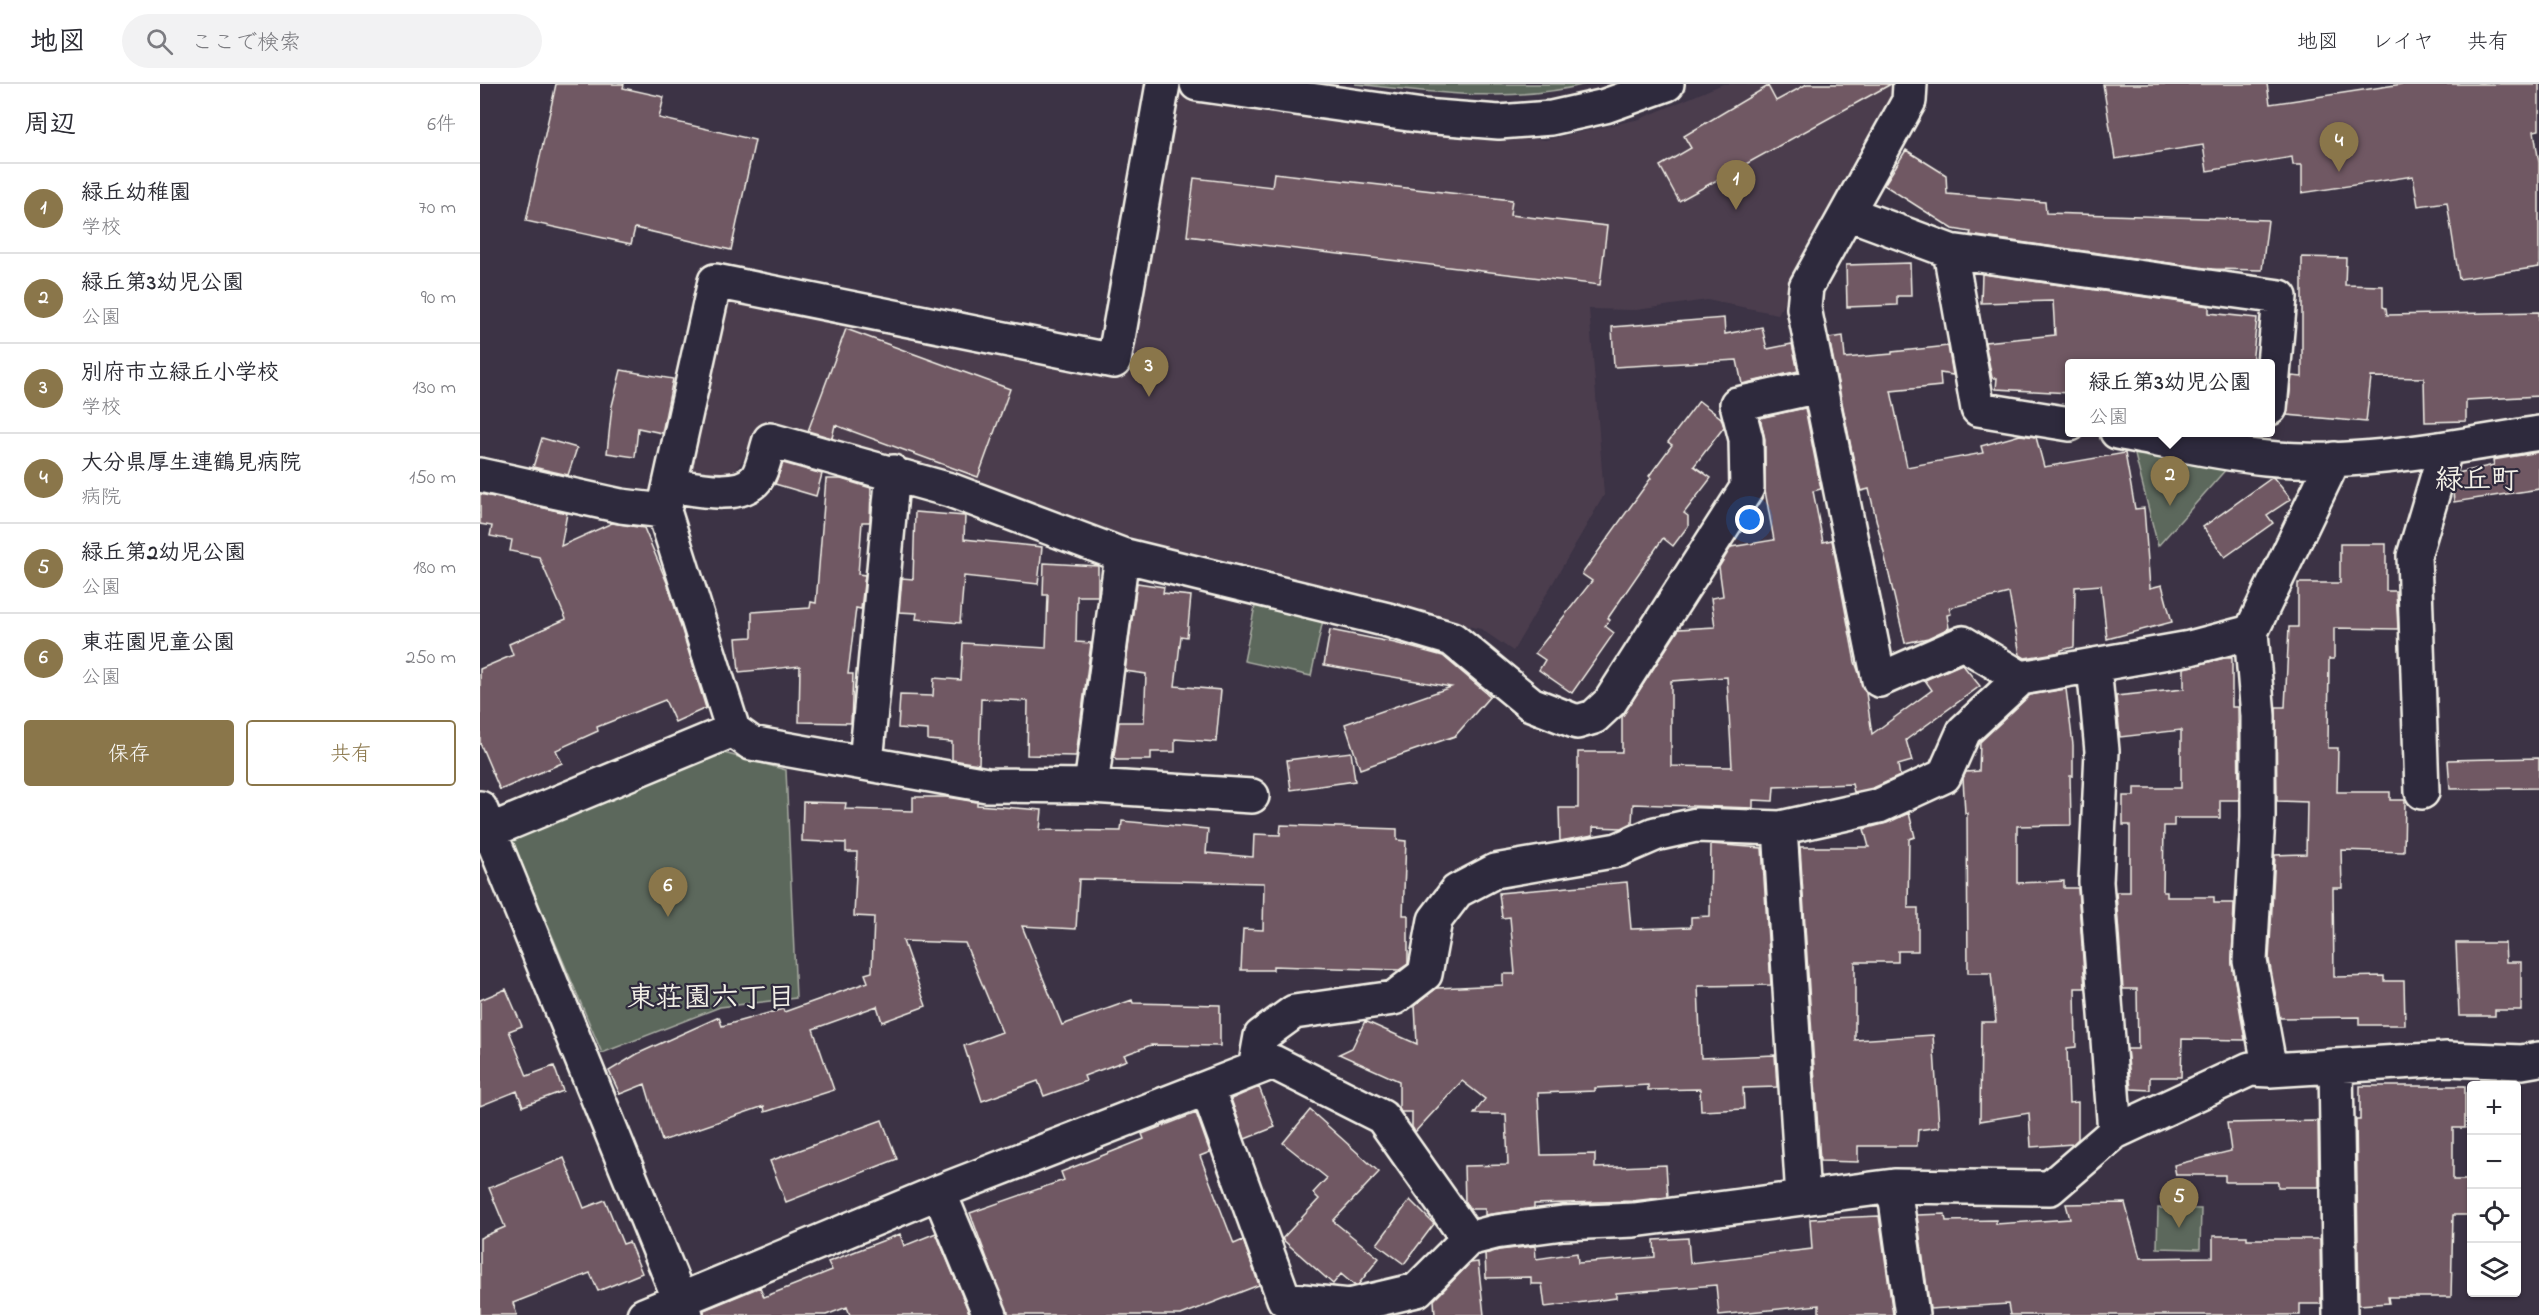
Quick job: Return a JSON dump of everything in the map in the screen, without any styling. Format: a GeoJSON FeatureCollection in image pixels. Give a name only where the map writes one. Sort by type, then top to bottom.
{"type":"FeatureCollection","features":[{"type":"Feature","properties":{"kind":"street"},"geometry":{"type":"LineString","coordinates":[[1163,84],[1114,361],[715,280],[668,498],[733,730],[751,743],[987,784],[1091,786],[1252,796]]}},
{"type":"Feature","properties":{"kind":"street"},"geometry":{"type":"LineString","coordinates":[[1197,84],[1422,116],[1499,122],[1551,118],[1605,106],[1667,84]]}},
{"type":"Feature","properties":{"kind":"street"},"geometry":{"type":"LineString","coordinates":[[1910,84],[1909,100],[1806,287],[1804,308],[1879,680],[1963,643],[2021,678]]}},
{"type":"Feature","properties":{"kind":"street"},"geometry":{"type":"LineString","coordinates":[[1848,213],[1950,250],[2280,297],[2275,359]]}},
{"type":"Feature","properties":{"kind":"street"},"geometry":{"type":"LineString","coordinates":[[1950,250],[1978,409],[2065,423]]}},
{"type":"Feature","properties":{"kind":"street"},"geometry":{"type":"LineString","coordinates":[[480,475],[621,506],[743,487],[756,479],[770,440],[892,472],[950,490],[1122,555],[1388,620],[1452,639],[1531,704],[1577,723],[1594,717],[1610,702],[1747,488],[1746,439],[1737,404],[1819,386]]}},
{"type":"Feature","properties":{"kind":"street"},"geometry":{"type":"LineString","coordinates":[[2175,437],[2267,445],[2334,459],[2446,448],[2539,433]]}},
{"type":"Feature","properties":{"kind":"street"},"geometry":{"type":"LineString","coordinates":[[2422,792],[2414,556],[2446,448]]}},
{"type":"Feature","properties":{"kind":"street"},"geometry":{"type":"LineString","coordinates":[[2270,1070],[2250,961],[2258,817],[2258,716],[2252,632],[2334,459]]}},
{"type":"Feature","properties":{"kind":"street"},"geometry":{"type":"LineString","coordinates":[[866,763],[892,472]]}},
{"type":"Feature","properties":{"kind":"street"},"geometry":{"type":"LineString","coordinates":[[1091,786],[1122,555]]}},
{"type":"Feature","properties":{"kind":"street"},"geometry":{"type":"LineString","coordinates":[[1255,1069],[1261,1036],[1294,1012],[1394,998],[1425,974],[1435,920],[1457,891],[1495,871],[1618,850],[1655,834],[1696,825],[1780,828],[1879,806],[1944,776],[1964,731],[2021,678],[2190,648],[2252,632]]}},
{"type":"Feature","properties":{"kind":"street"},"geometry":{"type":"LineString","coordinates":[[2094,666],[2102,751],[2096,882],[2115,1132]]}},
{"type":"Feature","properties":{"kind":"street"},"geometry":{"type":"LineString","coordinates":[[683,1308],[483,825],[733,730]]}},
{"type":"Feature","properties":{"kind":"street"},"geometry":{"type":"LineString","coordinates":[[1780,828],[1803,1198]]}},
{"type":"Feature","properties":{"kind":"street"},"geometry":{"type":"LineString","coordinates":[[1207,1088],[1284,1299],[1350,1306],[1420,1303],[1468,1239],[1495,1232],[1563,1223],[1634,1220],[1894,1186],[2050,1188],[2115,1132],[2250,1069],[2336,1067],[2447,1059],[2522,1062],[2539,1059]]}},
{"type":"Feature","properties":{"kind":"street"},"geometry":{"type":"LineString","coordinates":[[644,1315],[683,1308],[939,1192],[1273,1062],[1382,1117],[1468,1239]]}},
{"type":"Feature","properties":{"kind":"street"},"geometry":{"type":"LineString","coordinates":[[2336,1067],[2340,1315]]}},
{"type":"Feature","properties":{"kind":"street"},"geometry":{"type":"LineString","coordinates":[[1894,1186],[1912,1315]]}},
{"type":"Feature","properties":{"kind":"street"},"geometry":{"type":"LineString","coordinates":[[939,1192],[990,1315]]}},
{"type":"Feature","properties":{"kind":"shaded area"},"geometry":{"type":"Polygon","coordinates":[[[1723,84],[1899,85],[1778,314],[1707,300],[1636,310],[1589,309],[1604,495],[1513,651],[1481,629],[1172,557],[766,421],[735,472],[688,475],[720,296],[1123,372],[1180,93],[1545,140],[1640,119],[1723,84]]]}},
{"type":"Feature","properties":{"kind":"green space"},"geometry":{"type":"Polygon","coordinates":[[[1355,84],[1586,84],[1529,94],[1500,95],[1442,93],[1355,84]]]}},
{"type":"Feature","properties":{"kind":"green space"},"geometry":{"type":"Polygon","coordinates":[[[2134,451],[2228,467],[2158,546],[2134,451]]]}},
{"type":"Feature","properties":{"kind":"green space"},"geometry":{"type":"Polygon","coordinates":[[[1256,601],[1324,615],[1311,676],[1244,661],[1256,601]]]}},
{"type":"Feature","properties":{"kind":"green space"},"geometry":{"type":"Polygon","coordinates":[[[713,750],[786,770],[796,998],[720,1007],[602,1053],[510,836],[713,750]]]}},
{"type":"Feature","properties":{"kind":"green space"},"geometry":{"type":"Polygon","coordinates":[[[2158,1208],[2201,1209],[2200,1249],[2157,1248],[2158,1208]]]}},
{"type":"Feature","properties":{"kind":"building"},"geometry":{"type":"Polygon","coordinates":[[[556,84],[624,84],[623,88],[664,97],[659,118],[755,140],[731,250],[635,228],[631,244],[526,221],[556,84]]]}},
{"type":"Feature","properties":{"kind":"building"},"geometry":{"type":"Polygon","coordinates":[[[1807,84],[1891,84],[1679,201],[1660,166],[1691,148],[1684,136],[1768,86],[1776,101],[1807,84]]]}},
{"type":"Feature","properties":{"kind":"building"},"geometry":{"type":"Polygon","coordinates":[[[2103,84],[2267,84],[2270,104],[2402,84],[2539,84],[2539,130],[2534,131],[2539,163],[2539,267],[2459,279],[2447,202],[2418,206],[2413,176],[2302,193],[2302,165],[2293,165],[2292,157],[2207,171],[2203,145],[2115,159],[2103,84]]]}},
{"type":"Feature","properties":{"kind":"building"},"geometry":{"type":"Polygon","coordinates":[[[1906,150],[1946,175],[1947,194],[2045,202],[2046,213],[2268,220],[2262,270],[2212,269],[1970,235],[1971,232],[1953,229],[1884,185],[1906,150]]]}},
{"type":"Feature","properties":{"kind":"building"},"geometry":{"type":"Polygon","coordinates":[[[1274,173],[1512,200],[1510,215],[1607,226],[1600,285],[1187,236],[1194,178],[1272,187],[1274,173]]]}},
{"type":"Feature","properties":{"kind":"building"},"geometry":{"type":"Polygon","coordinates":[[[2302,257],[2346,258],[2345,285],[2383,286],[2383,307],[2386,308],[2387,315],[2539,312],[2539,396],[2466,400],[2466,421],[2425,422],[2424,378],[2371,377],[2366,422],[2287,415],[2292,376],[2302,377],[2302,257]]]}},
{"type":"Feature","properties":{"kind":"building"},"geometry":{"type":"Polygon","coordinates":[[[1910,263],[1911,296],[1897,296],[1897,305],[1847,307],[1846,265],[1910,263]]]}},
{"type":"Feature","properties":{"kind":"building"},"geometry":{"type":"Polygon","coordinates":[[[1982,274],[2209,306],[2209,313],[2257,318],[2252,359],[2065,359],[2065,393],[1996,389],[1997,378],[1992,378],[1985,342],[2055,335],[2053,301],[1981,303],[1982,274]]]}},
{"type":"Feature","properties":{"kind":"building"},"geometry":{"type":"Polygon","coordinates":[[[1724,318],[1725,334],[1762,327],[1767,349],[1792,344],[1798,371],[1742,384],[1737,360],[1614,367],[1612,327],[1724,318]]]}},
{"type":"Feature","properties":{"kind":"building"},"geometry":{"type":"Polygon","coordinates":[[[846,329],[1010,389],[978,477],[835,425],[832,438],[808,431],[846,329]]]}},
{"type":"Feature","properties":{"kind":"building"},"geometry":{"type":"Polygon","coordinates":[[[1843,336],[1845,358],[1948,346],[1953,375],[1940,373],[1941,386],[1891,391],[1907,467],[1983,453],[1981,446],[2020,435],[2036,437],[2044,467],[2125,453],[2135,509],[2144,508],[2150,588],[2162,585],[2172,622],[2107,639],[2101,585],[2075,587],[2074,647],[2061,650],[2061,652],[2025,658],[2020,655],[2009,593],[1949,608],[1951,614],[1947,615],[1949,628],[1928,638],[1905,643],[1869,489],[1861,491],[1858,482],[1829,338],[1843,336]]]}},
{"type":"Feature","properties":{"kind":"building"},"geometry":{"type":"Polygon","coordinates":[[[621,370],[673,379],[662,433],[638,428],[635,457],[607,453],[612,406],[621,370]]]}},
{"type":"Feature","properties":{"kind":"building"},"geometry":{"type":"Polygon","coordinates":[[[1699,401],[1721,418],[1724,427],[1694,466],[1711,478],[1684,513],[1688,516],[1688,526],[1673,546],[1663,538],[1608,618],[1610,620],[1605,626],[1614,633],[1572,693],[1539,670],[1545,660],[1535,653],[1592,581],[1582,574],[1651,478],[1649,476],[1672,445],[1668,442],[1699,401]]]}},
{"type":"Feature","properties":{"kind":"building"},"geometry":{"type":"Polygon","coordinates":[[[1805,408],[1821,489],[1813,491],[1823,542],[1832,540],[1855,662],[1866,693],[1872,734],[1932,690],[1925,680],[1962,664],[1980,686],[1906,740],[1912,761],[1898,765],[1900,776],[1873,788],[1854,792],[1852,784],[1774,787],[1773,801],[1753,800],[1753,808],[1633,804],[1632,823],[1622,828],[1593,827],[1593,835],[1560,841],[1559,808],[1578,808],[1578,752],[1622,752],[1622,717],[1679,629],[1715,627],[1711,598],[1723,596],[1719,567],[1731,547],[1774,540],[1765,491],[1765,439],[1760,418],[1805,408]],[[1727,677],[1671,681],[1671,766],[1732,767],[1727,677]]]}},
{"type":"Feature","properties":{"kind":"building"},"geometry":{"type":"Polygon","coordinates":[[[542,438],[577,448],[568,475],[533,467],[542,438]]]}},
{"type":"Feature","properties":{"kind":"building"},"geometry":{"type":"Polygon","coordinates":[[[2539,452],[2539,489],[2454,502],[2453,491],[2458,473],[2494,465],[2493,460],[2539,452]]]}},
{"type":"Feature","properties":{"kind":"building"},"geometry":{"type":"Polygon","coordinates":[[[783,463],[822,474],[816,496],[775,484],[783,463]]]}},
{"type":"Feature","properties":{"kind":"building"},"geometry":{"type":"Polygon","coordinates":[[[2273,477],[2291,499],[2267,515],[2273,523],[2225,557],[2203,527],[2273,477]]]}},
{"type":"Feature","properties":{"kind":"building"},"geometry":{"type":"Polygon","coordinates":[[[826,479],[841,479],[871,488],[870,522],[862,522],[858,574],[865,575],[861,609],[856,608],[848,674],[853,674],[851,723],[799,722],[800,666],[739,672],[736,638],[752,637],[752,612],[810,608],[811,602],[816,603],[826,479]]]}},
{"type":"Feature","properties":{"kind":"building"},"geometry":{"type":"Polygon","coordinates":[[[480,494],[567,513],[561,546],[612,523],[644,528],[668,585],[706,708],[675,722],[665,700],[597,727],[598,731],[556,750],[562,763],[500,790],[480,743],[480,669],[513,655],[509,644],[566,619],[539,557],[510,551],[512,540],[490,536],[492,526],[480,524],[480,494]]]}},
{"type":"Feature","properties":{"kind":"building"},"geometry":{"type":"Polygon","coordinates":[[[915,512],[965,516],[964,539],[1042,547],[1038,584],[964,576],[960,623],[916,619],[917,613],[899,612],[902,578],[913,579],[915,512]]]}},
{"type":"Feature","properties":{"kind":"building"},"geometry":{"type":"Polygon","coordinates":[[[2340,544],[2386,544],[2386,591],[2396,591],[2398,629],[2334,628],[2334,659],[2329,659],[2328,748],[2338,748],[2337,792],[2390,792],[2390,800],[2405,800],[2404,852],[2341,850],[2342,888],[2333,888],[2334,977],[2384,976],[2384,981],[2404,981],[2405,1025],[2359,1025],[2359,1017],[2280,1018],[2269,960],[2275,855],[2306,854],[2307,802],[2277,801],[2276,707],[2285,707],[2289,627],[2298,627],[2298,583],[2340,583],[2340,544]]]}},
{"type":"Feature","properties":{"kind":"building"},"geometry":{"type":"Polygon","coordinates":[[[1044,563],[1098,566],[1098,596],[1077,596],[1076,642],[1091,643],[1076,756],[1027,755],[1028,701],[981,699],[979,764],[952,760],[952,742],[928,740],[928,730],[898,728],[900,695],[933,696],[934,678],[961,680],[963,643],[1046,648],[1048,595],[1043,595],[1044,563]]]}},
{"type":"Feature","properties":{"kind":"building"},"geometry":{"type":"Polygon","coordinates":[[[1137,583],[1164,587],[1163,593],[1191,596],[1187,637],[1181,636],[1175,686],[1221,690],[1216,742],[1175,739],[1175,752],[1151,752],[1151,760],[1116,760],[1114,756],[1119,722],[1144,722],[1146,674],[1125,671],[1137,583]]]}},
{"type":"Feature","properties":{"kind":"building"},"geometry":{"type":"Polygon","coordinates":[[[1330,630],[1395,643],[1443,656],[1490,696],[1455,736],[1360,769],[1345,724],[1451,687],[1324,665],[1330,630]]]}},
{"type":"Feature","properties":{"kind":"building"},"geometry":{"type":"Polygon","coordinates":[[[2232,658],[2232,707],[2238,707],[2239,800],[2220,800],[2220,818],[2174,818],[2174,826],[2164,826],[2163,892],[2167,892],[2167,897],[2214,897],[2214,903],[2234,903],[2232,964],[2245,1040],[2182,1039],[2181,1077],[2150,1077],[2150,1090],[2131,1089],[2127,1049],[2138,1049],[2137,989],[2123,989],[2116,892],[2130,892],[2130,825],[2123,825],[2123,796],[2134,796],[2134,788],[2181,788],[2181,730],[2120,737],[2116,696],[2184,689],[2184,668],[2232,658]]]}},
{"type":"Feature","properties":{"kind":"building"},"geometry":{"type":"Polygon","coordinates":[[[2066,689],[2073,745],[2073,776],[2070,776],[2071,825],[2017,826],[2017,883],[2064,881],[2064,888],[2078,888],[2085,988],[2075,988],[2076,1047],[2067,1048],[2069,1103],[2078,1102],[2078,1139],[2073,1144],[2031,1147],[2029,1113],[1980,1121],[1981,1022],[1996,1022],[1991,973],[1968,973],[1967,813],[1965,813],[1963,778],[1966,772],[1979,771],[1980,742],[2030,695],[2066,689]]]}},
{"type":"Feature","properties":{"kind":"building"},"geometry":{"type":"Polygon","coordinates":[[[1351,752],[1355,781],[1291,790],[1287,760],[1351,752]]]}},
{"type":"Feature","properties":{"kind":"building"},"geometry":{"type":"Polygon","coordinates":[[[2539,758],[2539,788],[2450,789],[2448,760],[2539,758]]]}},
{"type":"Feature","properties":{"kind":"building"},"geometry":{"type":"Polygon","coordinates":[[[913,797],[946,797],[977,802],[977,805],[1042,810],[1040,830],[1121,831],[1122,821],[1208,829],[1206,853],[1253,857],[1254,834],[1280,835],[1281,825],[1397,829],[1397,840],[1406,841],[1403,915],[1408,915],[1408,964],[1399,970],[1273,966],[1273,970],[1241,970],[1243,929],[1263,930],[1264,883],[1079,879],[1076,929],[1022,926],[1062,1025],[1132,1000],[1133,1003],[1220,1005],[1220,1046],[1151,1045],[1124,1055],[1127,1060],[1084,1076],[1086,1081],[1044,1096],[1038,1081],[982,1101],[964,1046],[1002,1032],[965,943],[903,941],[926,1006],[882,1022],[877,1006],[813,1029],[834,1090],[765,1112],[764,1106],[662,1141],[645,1084],[620,1094],[609,1071],[637,1054],[719,1017],[722,1026],[783,1009],[784,1012],[868,982],[865,974],[872,972],[874,917],[854,916],[857,852],[846,852],[846,843],[802,841],[803,802],[846,803],[845,809],[913,811],[913,797]]]}},
{"type":"Feature","properties":{"kind":"building"},"geometry":{"type":"Polygon","coordinates":[[[1909,813],[1915,837],[1909,839],[1908,908],[1918,908],[1918,951],[1898,951],[1898,962],[1855,962],[1855,1040],[1933,1035],[1939,1127],[1918,1130],[1917,1146],[1858,1146],[1858,1162],[1820,1161],[1800,847],[1869,847],[1864,829],[1887,823],[1909,813]]]}},
{"type":"Feature","properties":{"kind":"building"},"geometry":{"type":"Polygon","coordinates":[[[1711,844],[1762,848],[1771,985],[1698,986],[1701,1058],[1775,1055],[1777,1087],[1743,1088],[1744,1109],[1701,1111],[1700,1089],[1648,1090],[1648,1085],[1595,1088],[1595,1091],[1538,1093],[1541,1155],[1595,1154],[1595,1168],[1666,1165],[1668,1197],[1632,1201],[1534,1204],[1534,1208],[1485,1215],[1485,1209],[1470,1209],[1465,1202],[1464,1166],[1508,1165],[1506,1114],[1474,1114],[1485,1099],[1462,1081],[1415,1132],[1412,1127],[1412,1112],[1401,1112],[1399,1108],[1399,1081],[1339,1054],[1352,1048],[1365,1021],[1417,1044],[1415,1005],[1437,988],[1503,985],[1503,974],[1515,974],[1510,917],[1502,918],[1499,893],[1627,882],[1631,929],[1691,927],[1691,917],[1710,916],[1711,844]]]}},
{"type":"Feature","properties":{"kind":"building"},"geometry":{"type":"Polygon","coordinates":[[[2456,943],[2505,943],[2506,962],[2521,962],[2521,1010],[2495,1010],[2495,1016],[2459,1016],[2456,943]]]}},
{"type":"Feature","properties":{"kind":"building"},"geometry":{"type":"Polygon","coordinates":[[[506,989],[522,1026],[509,1031],[527,1076],[554,1066],[563,1091],[523,1106],[517,1091],[480,1106],[480,1000],[506,989]]]}},
{"type":"Feature","properties":{"kind":"building"},"geometry":{"type":"Polygon","coordinates":[[[2360,1086],[2465,1086],[2465,1128],[2453,1128],[2453,1180],[2467,1180],[2467,1215],[2453,1215],[2451,1297],[2388,1297],[2389,1303],[2359,1305],[2356,1120],[2360,1120],[2360,1086]]]}},
{"type":"Feature","properties":{"kind":"building"},"geometry":{"type":"Polygon","coordinates":[[[1259,1087],[1275,1127],[1245,1139],[1231,1099],[1259,1087]]]}},
{"type":"Feature","properties":{"kind":"building"},"geometry":{"type":"Polygon","coordinates":[[[1310,1110],[1379,1172],[1333,1221],[1379,1258],[1358,1285],[1354,1285],[1341,1274],[1333,1284],[1282,1239],[1319,1199],[1313,1193],[1327,1178],[1283,1143],[1310,1110]]]}},
{"type":"Feature","properties":{"kind":"building"},"geometry":{"type":"Polygon","coordinates":[[[1196,1113],[1210,1152],[1200,1156],[1234,1244],[1243,1240],[1259,1285],[1181,1315],[1008,1315],[970,1213],[1064,1180],[1061,1172],[1144,1139],[1142,1134],[1196,1113]]]}},
{"type":"Feature","properties":{"kind":"building"},"geometry":{"type":"Polygon","coordinates":[[[882,1120],[897,1159],[786,1202],[770,1161],[882,1120]]]}},
{"type":"Feature","properties":{"kind":"building"},"geometry":{"type":"Polygon","coordinates":[[[2318,1121],[2319,1187],[2278,1187],[2278,1182],[2225,1182],[2225,1175],[2176,1175],[2174,1165],[2231,1151],[2227,1123],[2318,1121]]]}},
{"type":"Feature","properties":{"kind":"building"},"geometry":{"type":"Polygon","coordinates":[[[564,1158],[584,1208],[605,1200],[623,1244],[629,1242],[642,1273],[598,1291],[590,1273],[513,1303],[517,1315],[480,1315],[480,1238],[505,1227],[489,1188],[564,1158]]]}},
{"type":"Feature","properties":{"kind":"building"},"geometry":{"type":"Polygon","coordinates":[[[1410,1200],[1434,1224],[1404,1264],[1377,1244],[1410,1200]]]}},
{"type":"Feature","properties":{"kind":"building"},"geometry":{"type":"Polygon","coordinates":[[[2125,1203],[2140,1258],[2213,1257],[2213,1236],[2247,1236],[2247,1239],[2320,1239],[2321,1304],[2300,1304],[2300,1315],[2010,1315],[2008,1304],[1930,1309],[1917,1215],[1945,1214],[1946,1221],[1996,1220],[1996,1224],[2070,1219],[2066,1204],[2125,1203]]]}},
{"type":"Feature","properties":{"kind":"building"},"geometry":{"type":"Polygon","coordinates":[[[1879,1216],[1893,1315],[1819,1315],[1819,1305],[1719,1315],[1716,1285],[1616,1293],[1616,1298],[1545,1307],[1542,1284],[1531,1284],[1531,1277],[1486,1278],[1485,1254],[1499,1250],[1535,1246],[1536,1259],[1577,1253],[1578,1263],[1655,1257],[1654,1240],[1688,1238],[1690,1263],[1812,1249],[1810,1219],[1879,1216]]]}},
{"type":"Feature","properties":{"kind":"building"},"geometry":{"type":"Polygon","coordinates":[[[936,1233],[970,1315],[850,1315],[847,1307],[826,1315],[704,1315],[704,1310],[760,1287],[764,1297],[832,1270],[828,1262],[900,1234],[904,1246],[936,1233]]]}},
{"type":"Feature","properties":{"kind":"building"},"geometry":{"type":"Polygon","coordinates":[[[1478,1262],[1484,1315],[1435,1315],[1434,1300],[1470,1263],[1478,1262]]]}},
{"type":"Feature","properties":{"kind":"place","name":"大分県厚生連鶴見病院"},"geometry":{"type":"Point","coordinates":[2339,172]}},
{"type":"Feature","properties":{"kind":"place","name":"緑丘幼稚園"},"geometry":{"type":"Point","coordinates":[1736,210]}},
{"type":"Feature","properties":{"kind":"place","name":"別府市立緑丘小学校"},"geometry":{"type":"Point","coordinates":[1149,397]}},
{"type":"Feature","properties":{"kind":"place","name":"緑丘第3幼児公園"},"geometry":{"type":"Point","coordinates":[2170,506]}},
{"type":"Feature","properties":{"kind":"place","name":"東荘園児童公園"},"geometry":{"type":"Point","coordinates":[668,917]}},
{"type":"Feature","properties":{"kind":"place","name":"緑丘第2幼児公園"},"geometry":{"type":"Point","coordinates":[2179,1228]}},
{"type":"Feature","properties":{"kind":"district","name":"緑丘町"},"geometry":{"type":"Point","coordinates":[2477,478]}},
{"type":"Feature","properties":{"kind":"district","name":"東荘園六丁目"},"geometry":{"type":"Point","coordinates":[711,996]}}]}
